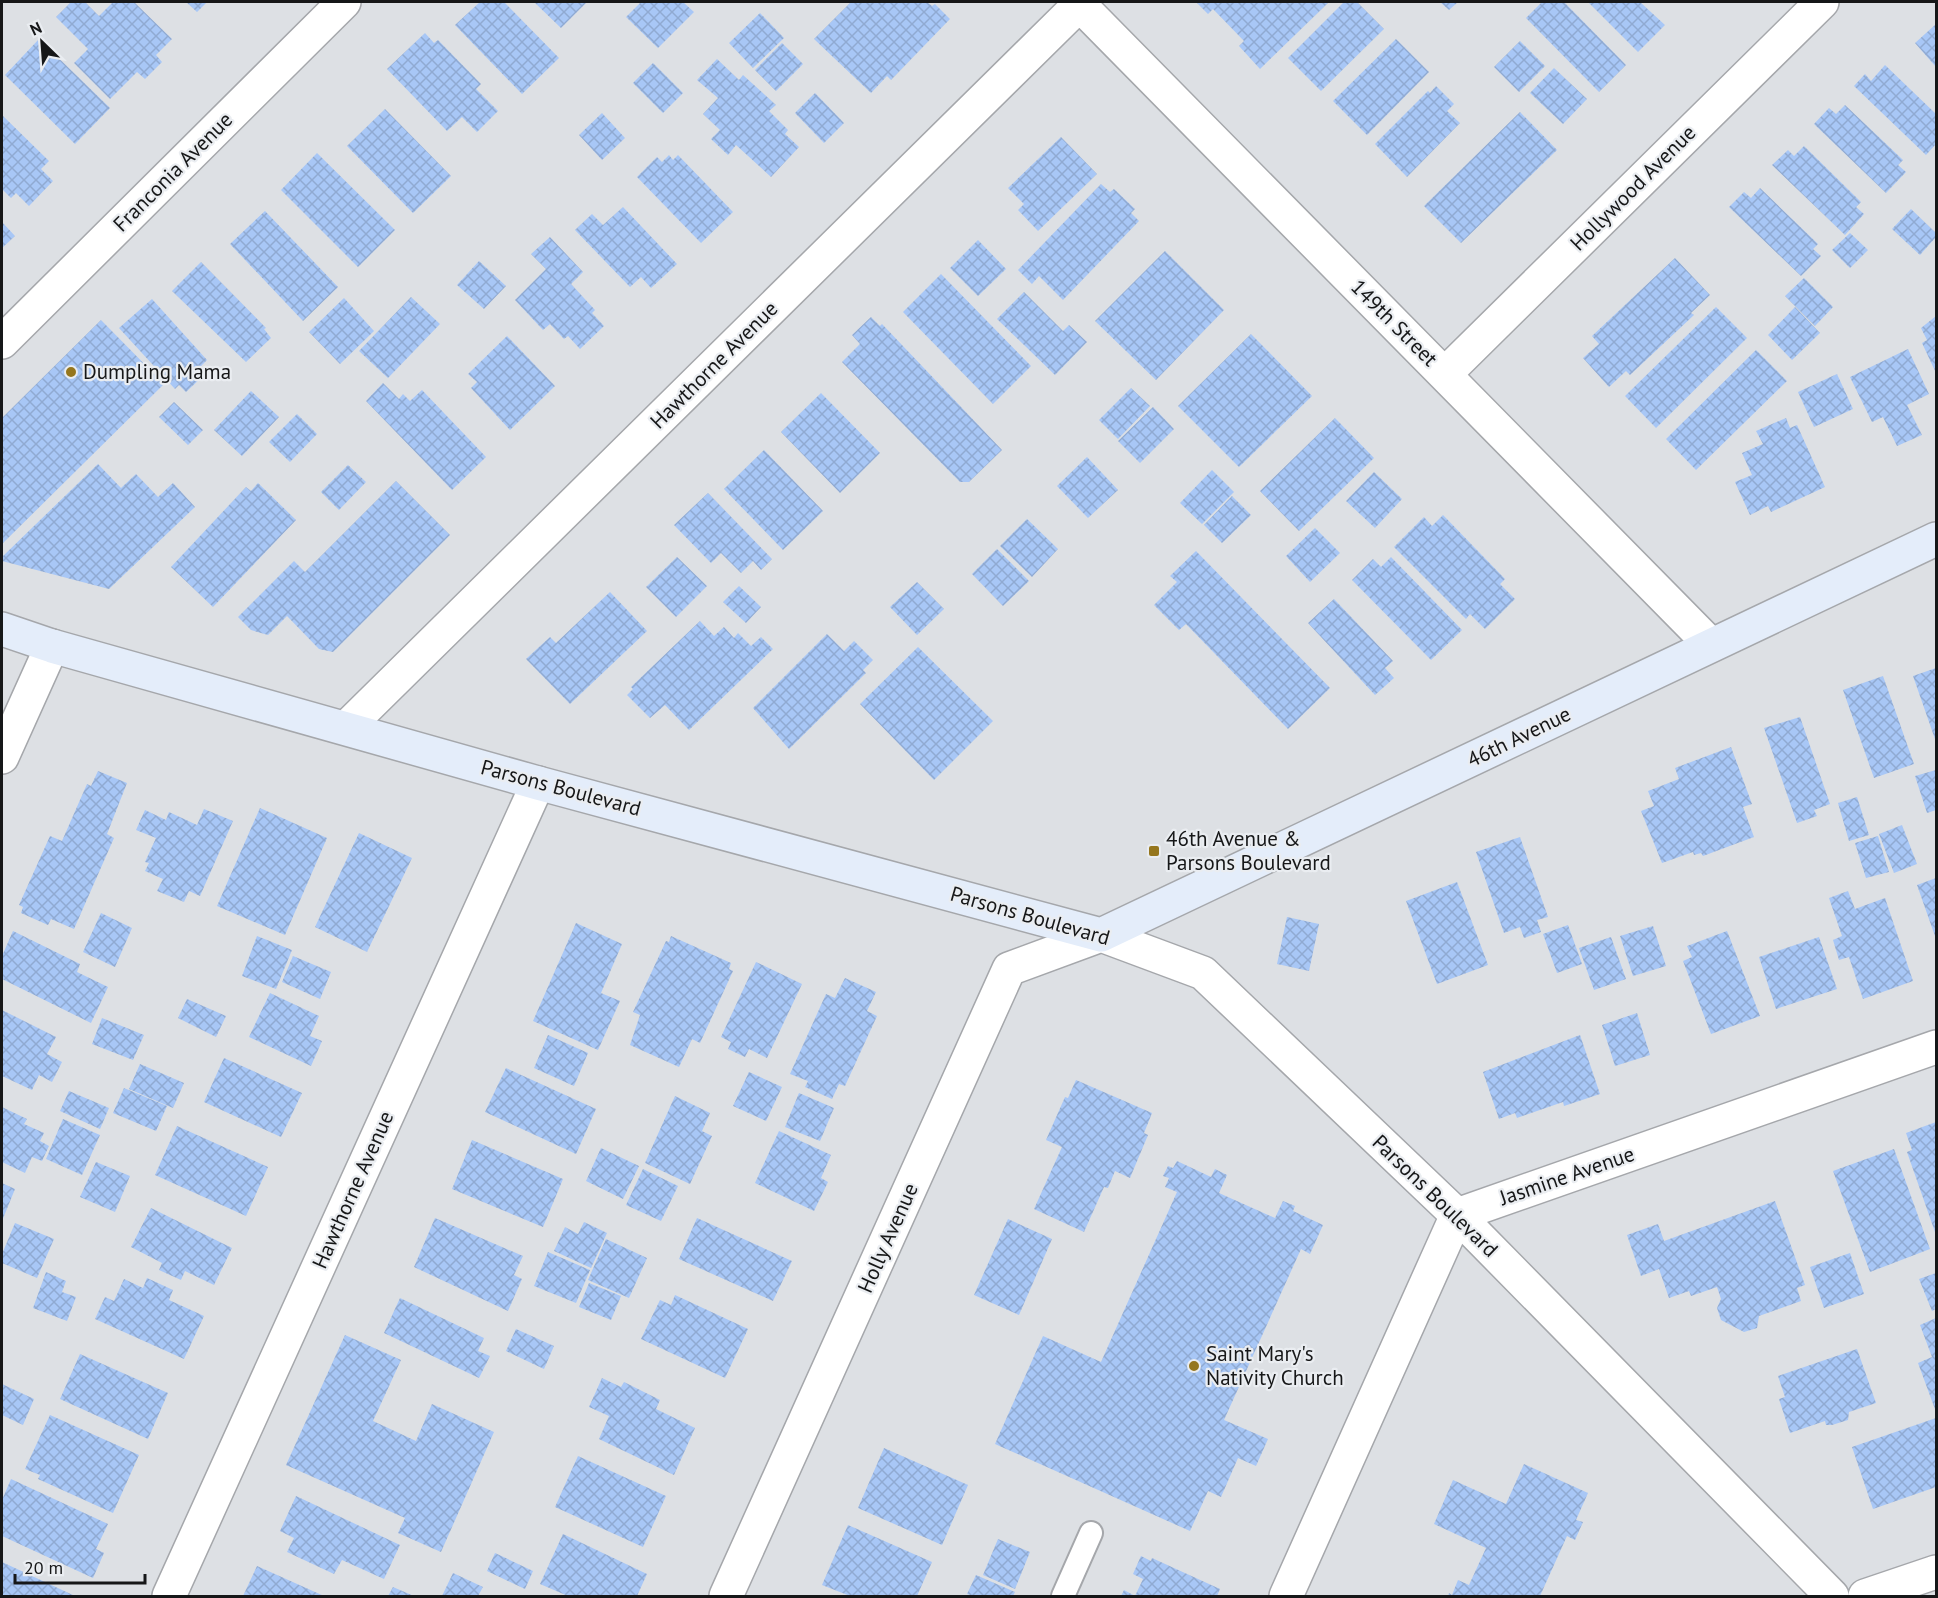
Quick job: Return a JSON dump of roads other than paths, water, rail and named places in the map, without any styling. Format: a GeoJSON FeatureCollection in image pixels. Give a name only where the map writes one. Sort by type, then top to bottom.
{"type":"FeatureCollection","features":[{"type":"Feature","properties":{"kind":"street","name":"Franconia Avenue"},"geometry":{"type":"LineString","coordinates":[[2,342],[344,2]]}},
{"type":"Feature","properties":{"kind":"street","name":"149th Street"},"geometry":{"type":"LineString","coordinates":[[1080,2],[1711,645]]}},
{"type":"Feature","properties":{"kind":"street","name":"Hawthorne Avenue"},"geometry":{"type":"LineString","coordinates":[[346,728],[1080,2]]}},
{"type":"Feature","properties":{"kind":"street","name":"Hollywood Avenue"},"geometry":{"type":"LineString","coordinates":[[1444,374],[1822,2]]}},
{"type":"Feature","properties":{"kind":"street","name":"46th Avenue"},"geometry":{"type":"LineString","coordinates":[[1101,935],[1191,895],[1936,539]]}},
{"type":"Feature","properties":{"kind":"street","name":"Parsons Boulevard"},"geometry":{"type":"LineString","coordinates":[[2,629],[52,646],[538,783],[1101,935],[1203,973],[1457,1215],[1832,1596]]}},
{"type":"Feature","properties":{"kind":"street"},"geometry":{"type":"LineString","coordinates":[[2,757],[52,646]]}},
{"type":"Feature","properties":{"kind":"street","name":"Hawthorne Avenue"},"geometry":{"type":"LineString","coordinates":[[169,1596],[538,783]]}},
{"type":"Feature","properties":{"kind":"street","name":"Holly Avenue"},"geometry":{"type":"LineString","coordinates":[[726,1596],[1009,969],[1101,935]]}},
{"type":"Feature","properties":{"kind":"street","name":"Jasmine Avenue"},"geometry":{"type":"LineString","coordinates":[[1457,1215],[1936,1047]]}},
{"type":"Feature","properties":{"kind":"street"},"geometry":{"type":"LineString","coordinates":[[1286,1596],[1457,1215]]}},
{"type":"Feature","properties":{"kind":"street"},"geometry":{"type":"LineString","coordinates":[[1865,1596],[1936,1572]]}},
{"type":"Feature","properties":{"kind":"lane"},"geometry":{"type":"LineString","coordinates":[[1063,1596],[1091,1533]]}},
{"type":"Feature","properties":{"kind":"place","name":"Dumpling Mama"},"geometry":{"type":"Point","coordinates":[71,372]}},
{"type":"Feature","properties":{"kind":"place","name":"46th Avenue & Parsons Boulevard"},"geometry":{"type":"Point","coordinates":[1154,851]}},
{"type":"Feature","properties":{"kind":"place","name":"Saint Mary's Nativity Church"},"geometry":{"type":"Point","coordinates":[1194,1366]}}]}
